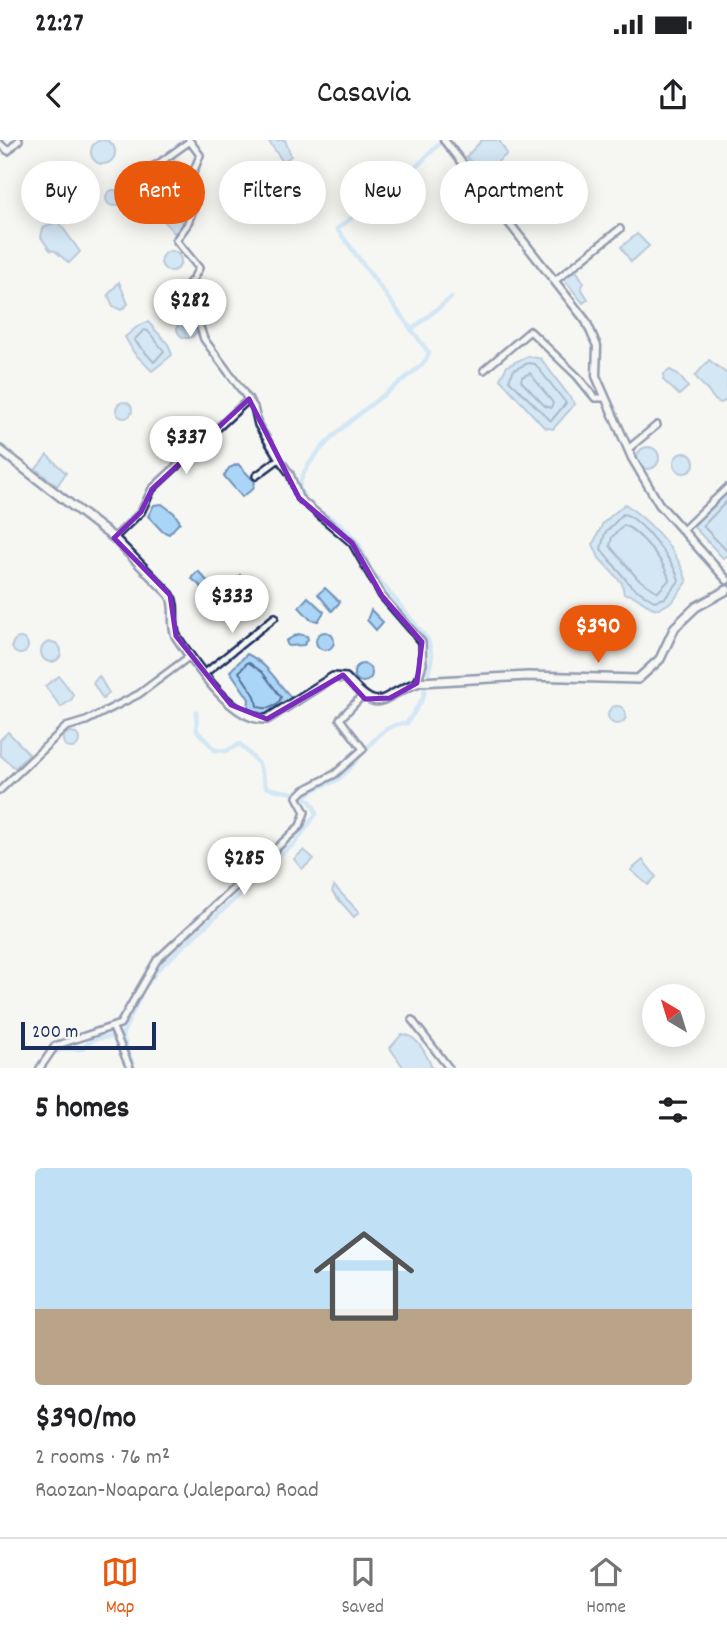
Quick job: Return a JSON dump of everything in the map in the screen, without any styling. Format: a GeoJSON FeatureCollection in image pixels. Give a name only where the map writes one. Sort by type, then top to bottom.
{"type":"FeatureCollection","features":[{"type":"Feature","properties":{"kind":"main road"},"geometry":{"type":"LineString","coordinates":[[1,451],[114,538],[170,595],[174,603],[173,629],[190,656],[231,705],[262,719],[275,716],[333,677],[346,678],[362,696],[379,702],[419,682],[434,680],[528,676],[638,679],[660,659],[675,626],[696,607],[727,590]]}},
{"type":"Feature","properties":{"kind":"street"},"geometry":{"type":"LineString","coordinates":[[0,144],[8,151],[19,140]]}},
{"type":"Feature","properties":{"kind":"street"},"geometry":{"type":"LineString","coordinates":[[162,161],[190,141],[200,155],[193,166],[187,189],[196,203],[187,225],[176,240],[199,268],[179,294],[198,321],[204,339],[249,399],[258,425],[290,474],[299,498],[352,543],[382,596],[422,642],[423,664],[419,682]]}},
{"type":"Feature","properties":{"kind":"street"},"geometry":{"type":"LineString","coordinates":[[445,141],[556,280],[594,337],[595,372],[628,449],[656,500],[727,580]]}},
{"type":"Feature","properties":{"kind":"street"},"geometry":{"type":"LineString","coordinates":[[556,280],[620,229]]}},
{"type":"Feature","properties":{"kind":"street"},"geometry":{"type":"LineString","coordinates":[[484,370],[530,331],[577,376],[595,398],[604,398]]}},
{"type":"Feature","properties":{"kind":"street"},"geometry":{"type":"LineString","coordinates":[[114,538],[141,512],[152,489],[249,399]]}},
{"type":"Feature","properties":{"kind":"street"},"geometry":{"type":"LineString","coordinates":[[628,449],[657,425]]}},
{"type":"Feature","properties":{"kind":"street"},"geometry":{"type":"LineString","coordinates":[[256,476],[279,459]]}},
{"type":"Feature","properties":{"kind":"street"},"geometry":{"type":"LineString","coordinates":[[683,530],[727,488]]}},
{"type":"Feature","properties":{"kind":"street"},"geometry":{"type":"LineString","coordinates":[[204,674],[275,617]]}},
{"type":"Feature","properties":{"kind":"street"},"geometry":{"type":"LineString","coordinates":[[0,790],[66,727],[86,721],[139,694],[190,656]]}},
{"type":"Feature","properties":{"kind":"street"},"geometry":{"type":"LineString","coordinates":[[40,1068],[55,1046],[113,1028],[127,1015],[142,981],[157,960],[300,826],[305,812],[297,797],[304,790],[335,774],[363,750],[340,719],[362,696]]}},
{"type":"Feature","properties":{"kind":"street"},"geometry":{"type":"LineString","coordinates":[[412,1020],[449,1068]]}},
{"type":"Feature","properties":{"kind":"street"},"geometry":{"type":"LineString","coordinates":[[113,1028],[130,1068]]}},
{"type":"Feature","properties":{"kind":"highlighted area"},"geometry":{"type":"Polygon","coordinates":[[[249,399],[299,498],[352,543],[382,596],[422,642],[417,683],[390,698],[365,699],[343,675],[267,719],[231,705],[176,636],[170,595],[114,538],[141,512],[152,489],[249,399]]]}},
{"type":"Feature","properties":{"kind":"water"},"geometry":{"type":"Polygon","coordinates":[[[268,140],[285,140],[291,156],[282,161],[268,140]]]}},
{"type":"Feature","properties":{"kind":"water"},"geometry":{"type":"Polygon","coordinates":[[[482,140],[499,140],[507,154],[499,161],[470,161],[466,157],[482,140]]]}},
{"type":"Feature","properties":{"kind":"water"},"geometry":{"type":"Polygon","coordinates":[[[108,141],[114,147],[112,161],[103,164],[94,161],[91,152],[94,143],[108,141]]]}},
{"type":"Feature","properties":{"kind":"water"},"geometry":{"type":"Polygon","coordinates":[[[114,190],[114,206],[106,201],[106,195],[114,190]]]}},
{"type":"Feature","properties":{"kind":"water"},"geometry":{"type":"Polygon","coordinates":[[[60,224],[80,252],[69,263],[50,250],[41,237],[43,228],[60,224]]]}},
{"type":"Feature","properties":{"kind":"water"},"geometry":{"type":"Polygon","coordinates":[[[167,224],[182,224],[183,227],[174,233],[167,224]]]}},
{"type":"Feature","properties":{"kind":"water"},"geometry":{"type":"Polygon","coordinates":[[[637,234],[649,246],[631,262],[621,247],[637,234]]]}},
{"type":"Feature","properties":{"kind":"water"},"geometry":{"type":"Polygon","coordinates":[[[171,251],[178,254],[181,261],[178,268],[171,271],[164,268],[161,261],[164,254],[171,251]]]}},
{"type":"Feature","properties":{"kind":"water"},"geometry":{"type":"Polygon","coordinates":[[[576,270],[584,283],[581,288],[588,299],[583,303],[564,279],[576,270]]]}},
{"type":"Feature","properties":{"kind":"water"},"geometry":{"type":"Polygon","coordinates":[[[119,282],[128,304],[121,310],[113,306],[108,295],[119,282]]]}},
{"type":"Feature","properties":{"kind":"water"},"geometry":{"type":"Polygon","coordinates":[[[187,318],[194,321],[197,328],[194,335],[187,338],[180,335],[177,328],[180,321],[187,318]]]}},
{"type":"Feature","properties":{"kind":"water"},"geometry":{"type":"Polygon","coordinates":[[[148,322],[168,344],[172,355],[152,371],[134,353],[125,337],[138,326],[148,322]]]}},
{"type":"Feature","properties":{"kind":"water"},"geometry":{"type":"Polygon","coordinates":[[[528,356],[541,359],[575,404],[553,429],[544,427],[500,379],[507,366],[528,356]]]}},
{"type":"Feature","properties":{"kind":"water"},"geometry":{"type":"Polygon","coordinates":[[[709,360],[727,374],[727,400],[721,403],[716,401],[695,376],[709,360]]]}},
{"type":"Feature","properties":{"kind":"water"},"geometry":{"type":"Polygon","coordinates":[[[670,370],[678,374],[688,387],[679,395],[663,380],[664,374],[670,370]]]}},
{"type":"Feature","properties":{"kind":"water"},"geometry":{"type":"Polygon","coordinates":[[[124,402],[132,410],[124,418],[116,410],[124,402]]]}},
{"type":"Feature","properties":{"kind":"water"},"geometry":{"type":"Polygon","coordinates":[[[644,447],[652,447],[659,454],[659,462],[652,469],[644,469],[637,462],[637,454],[644,447]]]}},
{"type":"Feature","properties":{"kind":"water"},"geometry":{"type":"Polygon","coordinates":[[[684,453],[691,456],[694,463],[691,470],[684,473],[677,470],[674,463],[677,456],[684,453]]]}},
{"type":"Feature","properties":{"kind":"water"},"geometry":{"type":"Polygon","coordinates":[[[47,455],[66,473],[57,486],[36,469],[47,455]]]}},
{"type":"Feature","properties":{"kind":"water"},"geometry":{"type":"Polygon","coordinates":[[[238,464],[255,482],[253,489],[242,497],[224,476],[229,468],[238,464]]]}},
{"type":"Feature","properties":{"kind":"water"},"geometry":{"type":"Polygon","coordinates":[[[727,492],[727,556],[723,558],[693,526],[727,492]]]}},
{"type":"Feature","properties":{"kind":"water"},"geometry":{"type":"Polygon","coordinates":[[[162,504],[174,513],[180,522],[169,534],[162,531],[148,516],[154,505],[162,504]]]}},
{"type":"Feature","properties":{"kind":"water"},"geometry":{"type":"Polygon","coordinates":[[[625,504],[670,548],[687,582],[673,601],[659,609],[624,594],[622,583],[599,558],[593,544],[603,523],[625,504]]]}},
{"type":"Feature","properties":{"kind":"water"},"geometry":{"type":"Polygon","coordinates":[[[198,571],[210,584],[205,590],[191,578],[198,571]]]}},
{"type":"Feature","properties":{"kind":"water"},"geometry":{"type":"Polygon","coordinates":[[[240,575],[257,597],[253,602],[236,581],[240,575]]]}},
{"type":"Feature","properties":{"kind":"water"},"geometry":{"type":"Polygon","coordinates":[[[325,588],[340,602],[332,611],[318,594],[325,588]]]}},
{"type":"Feature","properties":{"kind":"water"},"geometry":{"type":"Polygon","coordinates":[[[308,597],[324,612],[318,621],[310,619],[299,607],[308,597]]]}},
{"type":"Feature","properties":{"kind":"water"},"geometry":{"type":"Polygon","coordinates":[[[371,610],[383,622],[376,630],[367,620],[371,610]]]}},
{"type":"Feature","properties":{"kind":"water"},"geometry":{"type":"Polygon","coordinates":[[[321,632],[329,632],[334,641],[332,648],[321,650],[316,645],[316,637],[321,632]]]}},
{"type":"Feature","properties":{"kind":"water"},"geometry":{"type":"Polygon","coordinates":[[[298,634],[307,636],[304,645],[288,646],[286,641],[298,634]]]}},
{"type":"Feature","properties":{"kind":"water"},"geometry":{"type":"Polygon","coordinates":[[[20,638],[28,646],[20,654],[12,646],[20,638]]]}},
{"type":"Feature","properties":{"kind":"water"},"geometry":{"type":"Polygon","coordinates":[[[51,642],[58,645],[61,652],[58,659],[51,662],[44,659],[41,652],[44,645],[51,642]]]}},
{"type":"Feature","properties":{"kind":"water"},"geometry":{"type":"Polygon","coordinates":[[[247,654],[266,667],[290,696],[290,702],[267,716],[248,708],[249,699],[230,671],[247,654]]]}},
{"type":"Feature","properties":{"kind":"water"},"geometry":{"type":"Polygon","coordinates":[[[363,664],[369,667],[372,673],[369,679],[363,682],[357,679],[354,673],[357,667],[363,664]]]}},
{"type":"Feature","properties":{"kind":"water"},"geometry":{"type":"Polygon","coordinates":[[[59,676],[73,694],[72,699],[61,707],[45,686],[59,676]]]}},
{"type":"Feature","properties":{"kind":"water"},"geometry":{"type":"Polygon","coordinates":[[[99,676],[109,693],[103,699],[93,683],[99,676]]]}},
{"type":"Feature","properties":{"kind":"water"},"geometry":{"type":"Polygon","coordinates":[[[617,706],[623,709],[626,715],[623,721],[617,724],[611,721],[608,715],[611,709],[617,706]]]}},
{"type":"Feature","properties":{"kind":"water"},"geometry":{"type":"Polygon","coordinates":[[[8,732],[29,754],[15,768],[0,755],[0,740],[8,732]]]}},
{"type":"Feature","properties":{"kind":"water"},"geometry":{"type":"Polygon","coordinates":[[[68,732],[74,732],[79,740],[77,746],[68,748],[63,743],[63,737],[68,732]]]}},
{"type":"Feature","properties":{"kind":"water"},"geometry":{"type":"Polygon","coordinates":[[[304,850],[314,859],[302,869],[294,859],[304,850]]]}},
{"type":"Feature","properties":{"kind":"water"},"geometry":{"type":"Polygon","coordinates":[[[643,860],[656,877],[648,885],[631,870],[643,860]]]}},
{"type":"Feature","properties":{"kind":"water"},"geometry":{"type":"Polygon","coordinates":[[[334,886],[359,912],[354,917],[332,892],[334,886]]]}},
{"type":"Feature","properties":{"kind":"water"},"geometry":{"type":"Polygon","coordinates":[[[402,1034],[417,1042],[432,1068],[404,1068],[390,1048],[402,1034]]]}},
{"type":"Feature","properties":{"kind":"waterway"},"geometry":{"type":"LineString","coordinates":[[308,504],[299,488],[304,473],[314,458],[358,414],[418,368],[429,353],[337,229],[409,174],[443,140]]}},
{"type":"Feature","properties":{"kind":"waterway"},"geometry":{"type":"LineString","coordinates":[[411,330],[451,298]]}},
{"type":"Feature","properties":{"kind":"waterway"},"geometry":{"type":"LineString","coordinates":[[305,797],[347,772],[387,729],[407,723],[423,698],[432,656],[428,640],[370,569],[359,544],[341,524],[315,509]]}},
{"type":"Feature","properties":{"kind":"waterway"},"geometry":{"type":"LineString","coordinates":[[134,1068],[122,1035],[143,990],[157,970],[238,896],[254,875],[295,843],[316,814],[309,800],[303,796],[266,787],[259,764],[240,744],[226,751],[215,750],[197,731],[196,712]]}},
{"type":"Feature","properties":{"kind":"waterway"},"geometry":{"type":"LineString","coordinates":[[52,1053],[64,1049],[82,1049],[94,1039],[118,1036]]}}]}
